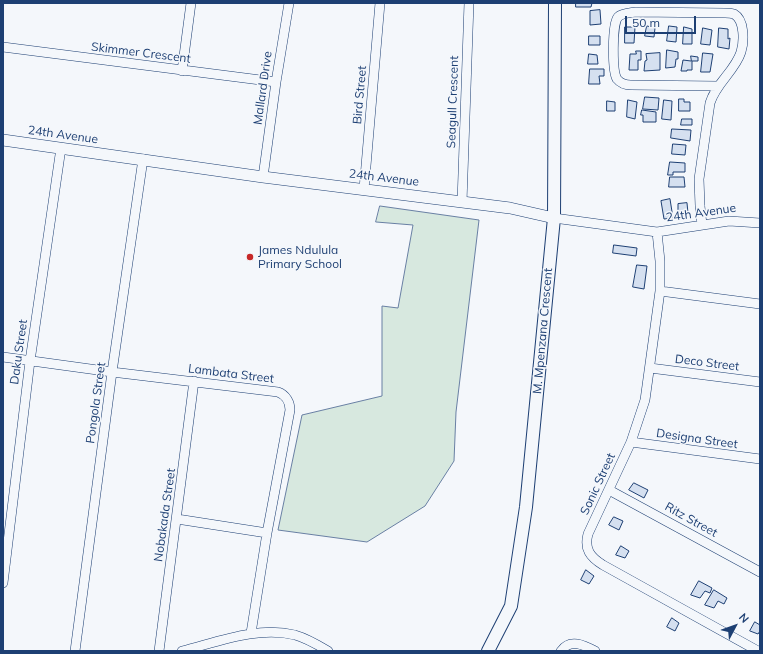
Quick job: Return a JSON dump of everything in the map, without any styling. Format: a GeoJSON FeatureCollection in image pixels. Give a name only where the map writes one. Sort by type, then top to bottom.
{"type":"FeatureCollection","features":[{"type":"Feature","properties":{"kind":"main road","name":"M. Mpenzana Crescent"},"geometry":{"type":"LineString","coordinates":[[488,651],[511,606],[526,507],[554,218],[555,3]]}},
{"type":"Feature","properties":{"kind":"street"},"geometry":{"type":"LineString","coordinates":[[182,71],[191,3]]}},
{"type":"Feature","properties":{"kind":"street","name":"Mallard Drive"},"geometry":{"type":"LineString","coordinates":[[263,176],[289,3]]}},
{"type":"Feature","properties":{"kind":"street","name":"Bird Street"},"geometry":{"type":"LineString","coordinates":[[364,189],[380,3]]}},
{"type":"Feature","properties":{"kind":"street","name":"Seagull Crescent"},"geometry":{"type":"LineString","coordinates":[[462,202],[469,3]]}},
{"type":"Feature","properties":{"kind":"street"},"geometry":{"type":"LineString","coordinates":[[702,225],[699,179],[710,103],[713,93],[718,86],[741,52],[741,22],[733,14],[725,12],[636,12],[622,14],[618,17],[614,29],[614,57],[616,77],[620,82],[625,85],[718,86]]}},
{"type":"Feature","properties":{"kind":"street","name":"Skimmer Crescent"},"geometry":{"type":"LineString","coordinates":[[3,47],[276,82]]}},
{"type":"Feature","properties":{"kind":"street","name":"24th Avenue"},"geometry":{"type":"LineString","coordinates":[[3,140],[510,208],[554,218],[657,232],[729,221],[760,223]]}},
{"type":"Feature","properties":{"kind":"street","name":"Daku Street"},"geometry":{"type":"LineString","coordinates":[[3,583],[30,361],[61,148]]}},
{"type":"Feature","properties":{"kind":"street","name":"Pongola Street"},"geometry":{"type":"LineString","coordinates":[[75,651],[112,372],[143,159]]}},
{"type":"Feature","properties":{"kind":"street","name":"Sonic Street"},"geometry":{"type":"LineString","coordinates":[[657,232],[660,261],[660,291],[645,400],[631,442],[588,534],[587,545],[590,555],[595,561],[758,651]]}},
{"type":"Feature","properties":{"kind":"street"},"geometry":{"type":"LineString","coordinates":[[660,291],[760,304]]}},
{"type":"Feature","properties":{"kind":"street","name":"Lambata Street"},"geometry":{"type":"LineString","coordinates":[[3,357],[278,392],[284,395],[289,402],[290,410],[267,533],[251,633]]}},
{"type":"Feature","properties":{"kind":"street","name":"Deco Street"},"geometry":{"type":"LineString","coordinates":[[650,368],[760,382]]}},
{"type":"Feature","properties":{"kind":"street","name":"Nobakada Street"},"geometry":{"type":"LineString","coordinates":[[159,651],[194,381]]}},
{"type":"Feature","properties":{"kind":"street","name":"Designa Street"},"geometry":{"type":"LineString","coordinates":[[631,442],[760,459]]}},
{"type":"Feature","properties":{"kind":"street","name":"Ritz Street"},"geometry":{"type":"LineString","coordinates":[[609,490],[760,572]]}},
{"type":"Feature","properties":{"kind":"street"},"geometry":{"type":"LineString","coordinates":[[177,519],[267,533]]}},
{"type":"Feature","properties":{"kind":"street"},"geometry":{"type":"LineString","coordinates":[[182,651],[251,633],[264,632],[295,635],[328,651]]}},
{"type":"Feature","properties":{"kind":"street"},"geometry":{"type":"LineString","coordinates":[[561,651],[569,644],[575,643],[584,645],[595,651]]}},
{"type":"Feature","properties":{"kind":"shaded area"},"geometry":{"type":"Polygon","coordinates":[[[380,206],[479,220],[456,412],[454,461],[425,506],[367,542],[278,530],[302,415],[382,396],[382,306],[398,308],[413,225],[376,222],[380,206]]]}},
{"type":"Feature","properties":{"kind":"building"},"geometry":{"type":"Polygon","coordinates":[[[576,3],[592,3],[591,7],[576,7],[576,3]]]}},
{"type":"Feature","properties":{"kind":"building"},"geometry":{"type":"Polygon","coordinates":[[[600,10],[601,24],[590,25],[590,11],[600,10]]]}},
{"type":"Feature","properties":{"kind":"building"},"geometry":{"type":"Polygon","coordinates":[[[647,26],[655,28],[654,37],[645,36],[647,26]]]}},
{"type":"Feature","properties":{"kind":"building"},"geometry":{"type":"Polygon","coordinates":[[[669,26],[677,27],[676,42],[667,41],[669,26]]]}},
{"type":"Feature","properties":{"kind":"building"},"geometry":{"type":"Polygon","coordinates":[[[625,27],[635,27],[634,43],[625,43],[625,27]]]}},
{"type":"Feature","properties":{"kind":"building"},"geometry":{"type":"Polygon","coordinates":[[[684,27],[692,29],[692,44],[683,44],[684,27]]]}},
{"type":"Feature","properties":{"kind":"building"},"geometry":{"type":"Polygon","coordinates":[[[703,28],[712,30],[710,45],[701,44],[703,28]]]}},
{"type":"Feature","properties":{"kind":"building"},"geometry":{"type":"Polygon","coordinates":[[[719,28],[728,29],[728,39],[730,38],[729,49],[718,47],[719,28]]]}},
{"type":"Feature","properties":{"kind":"building"},"geometry":{"type":"Polygon","coordinates":[[[589,36],[600,36],[600,45],[589,45],[589,36]]]}},
{"type":"Feature","properties":{"kind":"building"},"geometry":{"type":"Polygon","coordinates":[[[667,50],[678,52],[678,59],[676,59],[675,67],[666,68],[667,50]]]}},
{"type":"Feature","properties":{"kind":"building"},"geometry":{"type":"Polygon","coordinates":[[[636,51],[641,51],[641,60],[638,60],[638,70],[629,70],[630,54],[636,54],[636,51]]]}},
{"type":"Feature","properties":{"kind":"building"},"geometry":{"type":"Polygon","coordinates":[[[660,53],[660,70],[644,71],[645,61],[647,60],[646,54],[660,53]]]}},
{"type":"Feature","properties":{"kind":"building"},"geometry":{"type":"Polygon","coordinates":[[[703,53],[713,54],[710,72],[701,72],[703,53]]]}},
{"type":"Feature","properties":{"kind":"building"},"geometry":{"type":"Polygon","coordinates":[[[589,54],[597,55],[598,64],[588,64],[589,54]]]}},
{"type":"Feature","properties":{"kind":"building"},"geometry":{"type":"Polygon","coordinates":[[[691,56],[698,57],[698,61],[692,61],[692,70],[681,71],[683,60],[691,61],[691,56]]]}},
{"type":"Feature","properties":{"kind":"building"},"geometry":{"type":"Polygon","coordinates":[[[590,69],[604,69],[604,76],[599,76],[600,84],[589,84],[590,69]]]}},
{"type":"Feature","properties":{"kind":"building"},"geometry":{"type":"Polygon","coordinates":[[[645,97],[659,98],[658,110],[643,109],[645,97]]]}},
{"type":"Feature","properties":{"kind":"building"},"geometry":{"type":"Polygon","coordinates":[[[679,99],[684,99],[684,102],[690,102],[690,111],[679,111],[679,99]]]}},
{"type":"Feature","properties":{"kind":"building"},"geometry":{"type":"Polygon","coordinates":[[[628,100],[637,102],[635,119],[627,117],[628,100]]]}},
{"type":"Feature","properties":{"kind":"building"},"geometry":{"type":"Polygon","coordinates":[[[664,100],[672,101],[671,120],[662,119],[664,100]]]}},
{"type":"Feature","properties":{"kind":"building"},"geometry":{"type":"Polygon","coordinates":[[[607,101],[615,102],[615,111],[607,111],[607,101]]]}},
{"type":"Feature","properties":{"kind":"building"},"geometry":{"type":"Polygon","coordinates":[[[642,110],[656,112],[656,122],[643,122],[643,115],[641,115],[642,110]]]}},
{"type":"Feature","properties":{"kind":"building"},"geometry":{"type":"Polygon","coordinates":[[[682,119],[692,119],[692,125],[681,125],[682,119]]]}},
{"type":"Feature","properties":{"kind":"building"},"geometry":{"type":"Polygon","coordinates":[[[672,129],[691,130],[690,141],[671,138],[672,129]]]}},
{"type":"Feature","properties":{"kind":"building"},"geometry":{"type":"Polygon","coordinates":[[[673,144],[686,145],[685,155],[672,154],[673,144]]]}},
{"type":"Feature","properties":{"kind":"building"},"geometry":{"type":"Polygon","coordinates":[[[670,162],[685,163],[685,172],[673,172],[673,175],[668,175],[670,162]]]}},
{"type":"Feature","properties":{"kind":"building"},"geometry":{"type":"Polygon","coordinates":[[[670,177],[684,177],[685,187],[669,187],[670,177]]]}},
{"type":"Feature","properties":{"kind":"building"},"geometry":{"type":"Polygon","coordinates":[[[670,199],[673,218],[664,219],[661,201],[670,199]]]}},
{"type":"Feature","properties":{"kind":"building"},"geometry":{"type":"Polygon","coordinates":[[[687,203],[688,213],[678,214],[678,204],[687,203]]]}},
{"type":"Feature","properties":{"kind":"building"},"geometry":{"type":"Polygon","coordinates":[[[614,245],[637,248],[636,256],[613,253],[614,245]]]}},
{"type":"Feature","properties":{"kind":"building"},"geometry":{"type":"Polygon","coordinates":[[[637,265],[647,266],[644,289],[633,287],[637,265]]]}},
{"type":"Feature","properties":{"kind":"building"},"geometry":{"type":"Polygon","coordinates":[[[634,483],[648,490],[644,498],[629,490],[634,483]]]}},
{"type":"Feature","properties":{"kind":"building"},"geometry":{"type":"Polygon","coordinates":[[[614,517],[623,521],[619,530],[609,525],[614,517]]]}},
{"type":"Feature","properties":{"kind":"building"},"geometry":{"type":"Polygon","coordinates":[[[621,546],[629,551],[625,558],[616,555],[621,546]]]}},
{"type":"Feature","properties":{"kind":"building"},"geometry":{"type":"Polygon","coordinates":[[[586,570],[594,576],[589,584],[581,580],[586,570]]]}},
{"type":"Feature","properties":{"kind":"building"},"geometry":{"type":"Polygon","coordinates":[[[699,581],[712,588],[710,593],[705,591],[700,598],[691,595],[699,581]]]}},
{"type":"Feature","properties":{"kind":"building"},"geometry":{"type":"Polygon","coordinates":[[[714,590],[727,598],[724,604],[718,601],[714,608],[705,605],[714,590]]]}},
{"type":"Feature","properties":{"kind":"building"},"geometry":{"type":"Polygon","coordinates":[[[672,618],[679,623],[675,631],[667,627],[672,618]]]}},
{"type":"Feature","properties":{"kind":"building"},"geometry":{"type":"Polygon","coordinates":[[[755,622],[760,625],[760,631],[758,634],[750,631],[755,622]]]}},
{"type":"Feature","properties":{"kind":"place","name":"James Ndulula Primary School"},"geometry":{"type":"Point","coordinates":[250,257]}}]}
